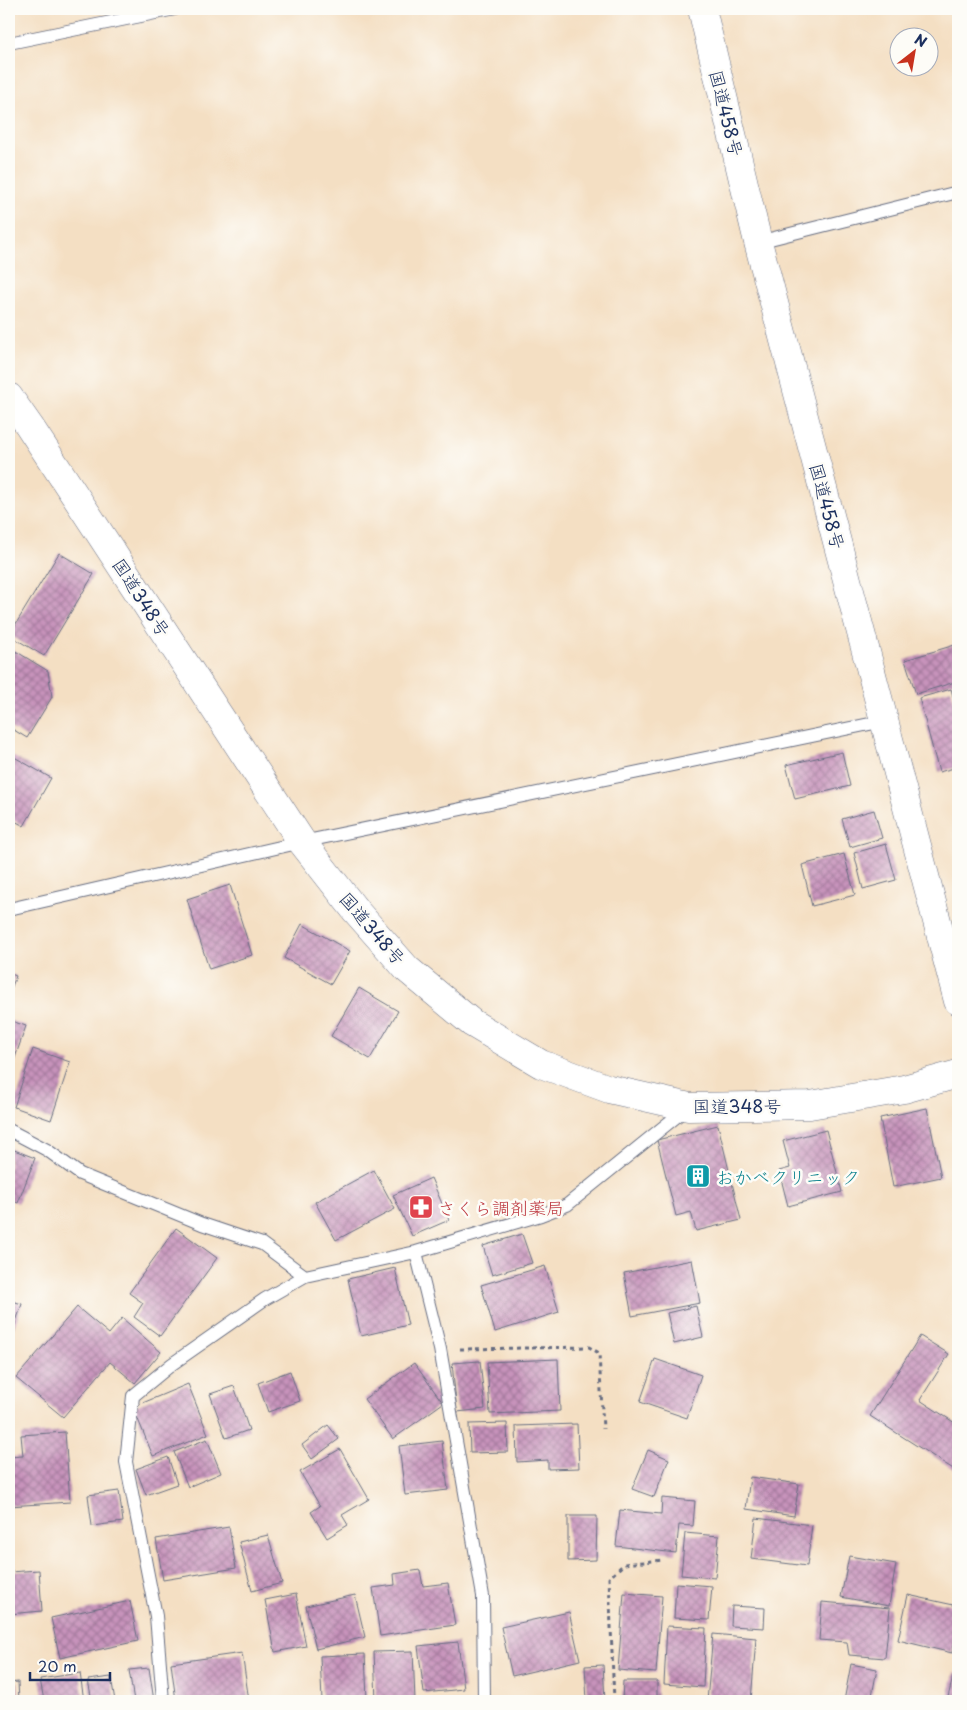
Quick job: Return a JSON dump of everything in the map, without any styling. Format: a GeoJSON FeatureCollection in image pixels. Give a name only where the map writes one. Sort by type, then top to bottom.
{"type":"FeatureCollection","features":[{"type":"Feature","properties":{"kind":"highway","name":"国道458号"},"geometry":{"type":"LineString","coordinates":[[702,9],[758,242],[958,1001]]}},
{"type":"Feature","properties":{"kind":"highway","name":"国道348号"},"geometry":{"type":"LineString","coordinates":[[9,397],[36,435],[302,842],[356,911],[407,969],[472,1024],[541,1064],[609,1089],[689,1107],[810,1105],[904,1089],[958,1074]]}},
{"type":"Feature","properties":{"kind":"lane"},"geometry":{"type":"LineString","coordinates":[[9,44],[175,9]]}},
{"type":"Feature","properties":{"kind":"lane"},"geometry":{"type":"LineString","coordinates":[[758,242],[958,192]]}},
{"type":"Feature","properties":{"kind":"lane"},"geometry":{"type":"LineString","coordinates":[[9,909],[302,842],[884,721]]}},
{"type":"Feature","properties":{"kind":"lane"},"geometry":{"type":"LineString","coordinates":[[163,1701],[156,1616],[126,1462],[132,1396],[180,1358],[265,1299],[306,1276],[416,1252],[541,1215],[567,1205],[689,1107]]}},
{"type":"Feature","properties":{"kind":"lane"},"geometry":{"type":"LineString","coordinates":[[9,1130],[46,1150],[80,1174],[202,1224],[262,1244],[306,1276]]}},
{"type":"Feature","properties":{"kind":"lane"},"geometry":{"type":"LineString","coordinates":[[416,1252],[440,1350],[483,1596],[484,1701]]}},
{"type":"Feature","properties":{"kind":"path"},"geometry":{"type":"LineString","coordinates":[[440,1350],[589,1347],[599,1353],[603,1429]]}},
{"type":"Feature","properties":{"kind":"path"},"geometry":{"type":"LineString","coordinates":[[614,1701],[608,1578],[624,1564],[663,1560]]}},
{"type":"Feature","properties":{"kind":"building"},"geometry":{"type":"Polygon","coordinates":[[[59,553],[94,574],[44,656],[9,635],[59,553]]]}},
{"type":"Feature","properties":{"kind":"building"},"geometry":{"type":"Polygon","coordinates":[[[958,644],[958,681],[916,694],[905,660],[958,644]]]}},
{"type":"Feature","properties":{"kind":"building"},"geometry":{"type":"Polygon","coordinates":[[[9,647],[48,671],[52,697],[27,738],[9,727],[9,647]]]}},
{"type":"Feature","properties":{"kind":"building"},"geometry":{"type":"Polygon","coordinates":[[[951,689],[958,714],[958,767],[939,772],[919,698],[951,689]]]}},
{"type":"Feature","properties":{"kind":"building"},"geometry":{"type":"Polygon","coordinates":[[[842,752],[850,786],[795,799],[786,765],[842,752]]]}},
{"type":"Feature","properties":{"kind":"building"},"geometry":{"type":"Polygon","coordinates":[[[9,754],[51,778],[24,826],[9,818],[9,754]]]}},
{"type":"Feature","properties":{"kind":"building"},"geometry":{"type":"Polygon","coordinates":[[[874,810],[882,838],[850,847],[842,819],[874,810]]]}},
{"type":"Feature","properties":{"kind":"building"},"geometry":{"type":"Polygon","coordinates":[[[886,844],[896,880],[863,889],[854,853],[886,844]]]}},
{"type":"Feature","properties":{"kind":"building"},"geometry":{"type":"Polygon","coordinates":[[[844,854],[855,895],[812,906],[802,865],[844,854]]]}},
{"type":"Feature","properties":{"kind":"building"},"geometry":{"type":"Polygon","coordinates":[[[230,885],[252,955],[209,969],[187,899],[230,885]]]}},
{"type":"Feature","properties":{"kind":"building"},"geometry":{"type":"Polygon","coordinates":[[[302,924],[350,951],[331,984],[284,958],[302,924]]]}},
{"type":"Feature","properties":{"kind":"building"},"geometry":{"type":"Polygon","coordinates":[[[9,973],[16,976],[9,994],[9,973]]]}},
{"type":"Feature","properties":{"kind":"building"},"geometry":{"type":"Polygon","coordinates":[[[359,988],[398,1011],[370,1059],[331,1036],[359,988]]]}},
{"type":"Feature","properties":{"kind":"building"},"geometry":{"type":"Polygon","coordinates":[[[9,1020],[26,1026],[9,1075],[9,1020]]]}},
{"type":"Feature","properties":{"kind":"building"},"geometry":{"type":"Polygon","coordinates":[[[33,1049],[70,1062],[51,1120],[14,1107],[33,1049]]]}},
{"type":"Feature","properties":{"kind":"building"},"geometry":{"type":"Polygon","coordinates":[[[927,1108],[941,1177],[893,1187],[880,1118],[927,1108]]]}},
{"type":"Feature","properties":{"kind":"building","name":"おかべクリニック"},"geometry":{"type":"Polygon","coordinates":[[[718,1125],[741,1220],[696,1231],[691,1212],[676,1216],[657,1140],[718,1125]]]}},
{"type":"Feature","properties":{"kind":"building"},"geometry":{"type":"Polygon","coordinates":[[[826,1130],[842,1192],[788,1206],[779,1171],[790,1168],[783,1141],[826,1130]]]}},
{"type":"Feature","properties":{"kind":"building"},"geometry":{"type":"Polygon","coordinates":[[[9,1148],[35,1158],[18,1203],[9,1199],[9,1148]]]}},
{"type":"Feature","properties":{"kind":"building"},"geometry":{"type":"Polygon","coordinates":[[[374,1170],[395,1209],[336,1240],[315,1202],[374,1170]]]}},
{"type":"Feature","properties":{"kind":"building","name":"さくら調剤薬局"},"geometry":{"type":"Polygon","coordinates":[[[431,1178],[449,1220],[412,1236],[393,1195],[431,1178]]]}},
{"type":"Feature","properties":{"kind":"building"},"geometry":{"type":"Polygon","coordinates":[[[176,1228],[217,1258],[160,1336],[134,1317],[143,1303],[129,1293],[176,1228]]]}},
{"type":"Feature","properties":{"kind":"building"},"geometry":{"type":"Polygon","coordinates":[[[522,1234],[532,1263],[492,1275],[483,1246],[522,1234]]]}},
{"type":"Feature","properties":{"kind":"building"},"geometry":{"type":"Polygon","coordinates":[[[692,1260],[700,1303],[632,1316],[624,1273],[692,1260]]]}},
{"type":"Feature","properties":{"kind":"building"},"geometry":{"type":"Polygon","coordinates":[[[545,1266],[559,1312],[495,1332],[481,1285],[545,1266]]]}},
{"type":"Feature","properties":{"kind":"building"},"geometry":{"type":"Polygon","coordinates":[[[395,1268],[408,1325],[361,1336],[348,1279],[395,1268]]]}},
{"type":"Feature","properties":{"kind":"building"},"geometry":{"type":"Polygon","coordinates":[[[9,1300],[22,1304],[9,1342],[9,1300]]]}},
{"type":"Feature","properties":{"kind":"building"},"geometry":{"type":"Polygon","coordinates":[[[696,1306],[703,1337],[674,1344],[667,1313],[696,1306]]]}},
{"type":"Feature","properties":{"kind":"building"},"geometry":{"type":"Polygon","coordinates":[[[77,1307],[109,1334],[122,1318],[161,1352],[135,1383],[110,1362],[63,1417],[16,1378],[77,1307]]]}},
{"type":"Feature","properties":{"kind":"building"},"geometry":{"type":"Polygon","coordinates":[[[920,1336],[949,1354],[920,1400],[958,1425],[958,1472],[870,1416],[920,1336]]]}},
{"type":"Feature","properties":{"kind":"building"},"geometry":{"type":"Polygon","coordinates":[[[558,1359],[560,1411],[490,1414],[487,1362],[558,1359]]]}},
{"type":"Feature","properties":{"kind":"building"},"geometry":{"type":"Polygon","coordinates":[[[655,1359],[701,1375],[687,1418],[640,1402],[655,1359]]]}},
{"type":"Feature","properties":{"kind":"building"},"geometry":{"type":"Polygon","coordinates":[[[480,1361],[485,1409],[457,1412],[452,1363],[480,1361]]]}},
{"type":"Feature","properties":{"kind":"building"},"geometry":{"type":"Polygon","coordinates":[[[414,1363],[443,1403],[393,1439],[364,1399],[414,1363]]]}},
{"type":"Feature","properties":{"kind":"building"},"geometry":{"type":"Polygon","coordinates":[[[290,1371],[300,1401],[268,1412],[258,1383],[290,1371]]]}},
{"type":"Feature","properties":{"kind":"building"},"geometry":{"type":"Polygon","coordinates":[[[188,1384],[208,1434],[153,1456],[133,1407],[188,1384]]]}},
{"type":"Feature","properties":{"kind":"building"},"geometry":{"type":"Polygon","coordinates":[[[234,1386],[249,1430],[226,1438],[210,1394],[234,1386]]]}},
{"type":"Feature","properties":{"kind":"building"},"geometry":{"type":"Polygon","coordinates":[[[507,1423],[508,1452],[470,1453],[469,1424],[507,1423]]]}},
{"type":"Feature","properties":{"kind":"building"},"geometry":{"type":"Polygon","coordinates":[[[577,1424],[579,1468],[548,1469],[548,1460],[517,1462],[516,1426],[577,1424]]]}},
{"type":"Feature","properties":{"kind":"building"},"geometry":{"type":"Polygon","coordinates":[[[328,1425],[339,1439],[312,1459],[302,1445],[328,1425]]]}},
{"type":"Feature","properties":{"kind":"building"},"geometry":{"type":"Polygon","coordinates":[[[65,1432],[70,1502],[9,1506],[9,1457],[23,1456],[21,1435],[65,1432]]]}},
{"type":"Feature","properties":{"kind":"building"},"geometry":{"type":"Polygon","coordinates":[[[207,1439],[221,1473],[188,1487],[174,1452],[207,1439]]]}},
{"type":"Feature","properties":{"kind":"building"},"geometry":{"type":"Polygon","coordinates":[[[442,1441],[448,1490],[405,1495],[399,1446],[442,1441]]]}},
{"type":"Feature","properties":{"kind":"building"},"geometry":{"type":"Polygon","coordinates":[[[340,1449],[369,1499],[342,1515],[348,1525],[327,1538],[311,1512],[320,1506],[300,1472],[340,1449]]]}},
{"type":"Feature","properties":{"kind":"building"},"geometry":{"type":"Polygon","coordinates":[[[648,1450],[669,1459],[654,1497],[632,1489],[648,1450]]]}},
{"type":"Feature","properties":{"kind":"building"},"geometry":{"type":"Polygon","coordinates":[[[168,1457],[177,1484],[146,1495],[136,1469],[168,1457]]]}},
{"type":"Feature","properties":{"kind":"building"},"geometry":{"type":"Polygon","coordinates":[[[750,1477],[799,1484],[794,1516],[746,1509],[750,1477]]]}},
{"type":"Feature","properties":{"kind":"building"},"geometry":{"type":"Polygon","coordinates":[[[119,1491],[123,1522],[92,1526],[88,1495],[119,1491]]]}},
{"type":"Feature","properties":{"kind":"building"},"geometry":{"type":"Polygon","coordinates":[[[662,1498],[695,1501],[693,1526],[679,1525],[676,1553],[616,1546],[620,1510],[661,1514],[662,1498]]]}},
{"type":"Feature","properties":{"kind":"building"},"geometry":{"type":"Polygon","coordinates":[[[568,1516],[597,1516],[596,1560],[568,1561],[568,1516]]]}},
{"type":"Feature","properties":{"kind":"building"},"geometry":{"type":"Polygon","coordinates":[[[756,1518],[812,1525],[807,1566],[751,1559],[756,1518]]]}},
{"type":"Feature","properties":{"kind":"building"},"geometry":{"type":"Polygon","coordinates":[[[229,1527],[236,1568],[163,1580],[156,1539],[229,1527]]]}},
{"type":"Feature","properties":{"kind":"building"},"geometry":{"type":"Polygon","coordinates":[[[685,1533],[719,1536],[715,1578],[681,1575],[685,1533]]]}},
{"type":"Feature","properties":{"kind":"building"},"geometry":{"type":"Polygon","coordinates":[[[268,1535],[282,1583],[252,1591],[239,1542],[268,1535]]]}},
{"type":"Feature","properties":{"kind":"building"},"geometry":{"type":"Polygon","coordinates":[[[849,1556],[896,1564],[889,1606],[841,1597],[849,1556]]]}},
{"type":"Feature","properties":{"kind":"building"},"geometry":{"type":"Polygon","coordinates":[[[39,1570],[42,1611],[9,1614],[9,1572],[39,1570]]]}},
{"type":"Feature","properties":{"kind":"building"},"geometry":{"type":"Polygon","coordinates":[[[420,1570],[423,1586],[448,1583],[455,1625],[380,1636],[373,1588],[395,1585],[394,1574],[420,1570]]]}},
{"type":"Feature","properties":{"kind":"building"},"geometry":{"type":"Polygon","coordinates":[[[676,1583],[712,1586],[709,1620],[674,1618],[676,1583]]]}},
{"type":"Feature","properties":{"kind":"building"},"geometry":{"type":"Polygon","coordinates":[[[624,1593],[662,1596],[656,1673],[618,1670],[624,1593]]]}},
{"type":"Feature","properties":{"kind":"building"},"geometry":{"type":"Polygon","coordinates":[[[296,1594],[306,1646],[275,1652],[265,1600],[296,1594]]]}},
{"type":"Feature","properties":{"kind":"building"},"geometry":{"type":"Polygon","coordinates":[[[355,1595],[365,1637],[316,1649],[306,1606],[355,1595]]]}},
{"type":"Feature","properties":{"kind":"building"},"geometry":{"type":"Polygon","coordinates":[[[908,1595],[958,1606],[958,1627],[952,1653],[898,1640],[908,1595]]]}},
{"type":"Feature","properties":{"kind":"building"},"geometry":{"type":"Polygon","coordinates":[[[130,1601],[138,1641],[60,1658],[51,1618],[130,1601]]]}},
{"type":"Feature","properties":{"kind":"building"},"geometry":{"type":"Polygon","coordinates":[[[822,1602],[890,1608],[885,1658],[849,1655],[847,1642],[819,1640],[822,1602]]]}},
{"type":"Feature","properties":{"kind":"building"},"geometry":{"type":"Polygon","coordinates":[[[732,1606],[765,1608],[764,1628],[731,1626],[732,1606]]]}},
{"type":"Feature","properties":{"kind":"building"},"geometry":{"type":"Polygon","coordinates":[[[569,1612],[580,1660],[512,1676],[501,1627],[569,1612]]]}},
{"type":"Feature","properties":{"kind":"building"},"geometry":{"type":"Polygon","coordinates":[[[667,1626],[706,1628],[703,1687],[664,1684],[667,1626]]]}},
{"type":"Feature","properties":{"kind":"building"},"geometry":{"type":"Polygon","coordinates":[[[713,1634],[756,1638],[751,1701],[707,1701],[713,1634]]]}},
{"type":"Feature","properties":{"kind":"building"},"geometry":{"type":"Polygon","coordinates":[[[458,1642],[464,1689],[424,1693],[418,1646],[458,1642]]]}},
{"type":"Feature","properties":{"kind":"building"},"geometry":{"type":"Polygon","coordinates":[[[413,1651],[415,1701],[376,1701],[374,1652],[413,1651]]]}},
{"type":"Feature","properties":{"kind":"building"},"geometry":{"type":"Polygon","coordinates":[[[242,1653],[249,1701],[176,1701],[171,1663],[242,1653]]]}},
{"type":"Feature","properties":{"kind":"building"},"geometry":{"type":"Polygon","coordinates":[[[365,1654],[367,1699],[322,1701],[320,1656],[365,1654]]]}},
{"type":"Feature","properties":{"kind":"building"},"geometry":{"type":"Polygon","coordinates":[[[851,1664],[877,1669],[871,1701],[844,1701],[851,1664]]]}},
{"type":"Feature","properties":{"kind":"building"},"geometry":{"type":"Polygon","coordinates":[[[603,1665],[605,1701],[587,1701],[585,1666],[603,1665]]]}},
{"type":"Feature","properties":{"kind":"building"},"geometry":{"type":"Polygon","coordinates":[[[149,1668],[154,1701],[134,1701],[129,1670],[149,1668]]]}},
{"type":"Feature","properties":{"kind":"building"},"geometry":{"type":"Polygon","coordinates":[[[80,1673],[84,1701],[44,1701],[40,1679],[80,1673]]]}},
{"type":"Feature","properties":{"kind":"building"},"geometry":{"type":"Polygon","coordinates":[[[954,1673],[958,1674],[958,1701],[947,1701],[954,1673]]]}},
{"type":"Feature","properties":{"kind":"building"},"geometry":{"type":"Polygon","coordinates":[[[111,1677],[115,1701],[92,1701],[88,1680],[111,1677]]]}},
{"type":"Feature","properties":{"kind":"building"},"geometry":{"type":"Polygon","coordinates":[[[623,1681],[657,1681],[657,1701],[622,1701],[623,1681]]]}},
{"type":"Feature","properties":{"kind":"building"},"geometry":{"type":"Polygon","coordinates":[[[18,1682],[19,1701],[9,1701],[9,1683],[18,1682]]]}},
{"type":"Feature","properties":{"kind":"place","name":"おかべクリニック"},"geometry":{"type":"Point","coordinates":[698,1176]}},
{"type":"Feature","properties":{"kind":"place","name":"さくら調剤薬局"},"geometry":{"type":"Point","coordinates":[421,1207]}}]}
